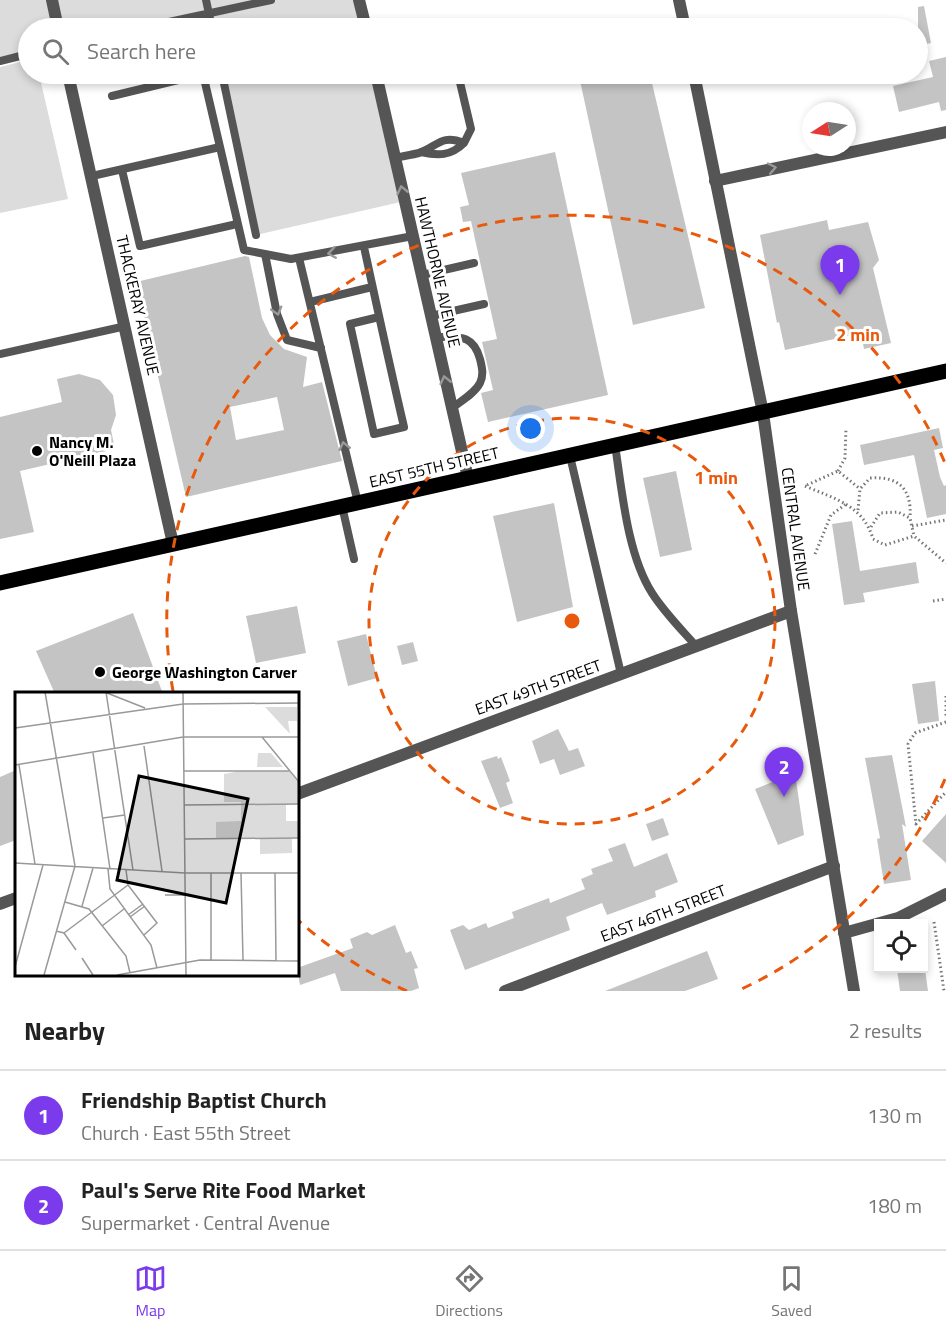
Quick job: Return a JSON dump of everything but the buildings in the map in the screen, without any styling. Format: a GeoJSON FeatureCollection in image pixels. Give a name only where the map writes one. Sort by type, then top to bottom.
{"type":"FeatureCollection","features":[{"type":"Feature","properties":{"kind":"main road","name":"EAST 55TH STREET"},"geometry":{"type":"LineString","coordinates":[[0,582],[946,371]]}},
{"type":"Feature","properties":{"kind":"street"},"geometry":{"type":"LineString","coordinates":[[52,0],[56,18]]}},
{"type":"Feature","properties":{"kind":"street"},"geometry":{"type":"LineString","coordinates":[[359,0],[364,18]]}},
{"type":"Feature","properties":{"kind":"street"},"geometry":{"type":"LineString","coordinates":[[679,0],[683,18]]}},
{"type":"Feature","properties":{"kind":"street","name":"THACKERAY AVENUE"},"geometry":{"type":"LineString","coordinates":[[70,84],[173,544]]}},
{"type":"Feature","properties":{"kind":"street","name":"HAWTHORNE AVENUE"},"geometry":{"type":"LineString","coordinates":[[378,84],[468,478]]}},
{"type":"Feature","properties":{"kind":"street","name":"CENTRAL AVENUE"},"geometry":{"type":"LineString","coordinates":[[696,84],[763,412],[791,611],[854,991]]}},
{"type":"Feature","properties":{"kind":"street"},"geometry":{"type":"LineString","coordinates":[[715,181],[946,132]]}},
{"type":"Feature","properties":{"kind":"street","name":"EAST 49TH STREET"},"geometry":{"type":"LineString","coordinates":[[298,794],[791,611]]}},
{"type":"Feature","properties":{"kind":"street","name":"EAST 46TH STREET"},"geometry":{"type":"LineString","coordinates":[[505,991],[834,866]]}},
{"type":"Feature","properties":{"kind":"street"},"geometry":{"type":"LineString","coordinates":[[844,933],[898,918],[946,894]]}},
{"type":"Feature","properties":{"kind":"street"},"geometry":{"type":"LineString","coordinates":[[0,904],[15,898]]}},
{"type":"Feature","properties":{"kind":"lane"},"geometry":{"type":"LineString","coordinates":[[206,0],[210,18]]}},
{"type":"Feature","properties":{"kind":"lane"},"geometry":{"type":"LineString","coordinates":[[186,18],[271,0]]}},
{"type":"Feature","properties":{"kind":"lane"},"geometry":{"type":"LineString","coordinates":[[0,61],[18,56]]}},
{"type":"Feature","properties":{"kind":"lane"},"geometry":{"type":"LineString","coordinates":[[112,96],[162,84]]}},
{"type":"Feature","properties":{"kind":"lane"},"geometry":{"type":"LineString","coordinates":[[205,84],[244,250],[291,259],[413,236]]}},
{"type":"Feature","properties":{"kind":"lane"},"geometry":{"type":"LineString","coordinates":[[224,84],[256,235]]}},
{"type":"Feature","properties":{"kind":"lane"},"geometry":{"type":"LineString","coordinates":[[421,152],[438,156],[456,152],[464,142],[471,129],[460,84]]}},
{"type":"Feature","properties":{"kind":"lane"},"geometry":{"type":"LineString","coordinates":[[395,158],[421,152],[435,142],[453,139],[464,142]]}},
{"type":"Feature","properties":{"kind":"lane"},"geometry":{"type":"LineString","coordinates":[[92,176],[220,147]]}},
{"type":"Feature","properties":{"kind":"lane"},"geometry":{"type":"LineString","coordinates":[[122,170],[140,246],[237,224]]}},
{"type":"Feature","properties":{"kind":"lane"},"geometry":{"type":"LineString","coordinates":[[364,247],[404,427],[374,434],[350,324],[379,317]]}},
{"type":"Feature","properties":{"kind":"lane"},"geometry":{"type":"LineString","coordinates":[[265,254],[277,314],[287,340],[321,348]]}},
{"type":"Feature","properties":{"kind":"lane"},"geometry":{"type":"LineString","coordinates":[[299,258],[358,503]]}},
{"type":"Feature","properties":{"kind":"lane"},"geometry":{"type":"LineString","coordinates":[[422,275],[474,263]]}},
{"type":"Feature","properties":{"kind":"lane"},"geometry":{"type":"LineString","coordinates":[[310,302],[372,287]]}},
{"type":"Feature","properties":{"kind":"lane"},"geometry":{"type":"LineString","coordinates":[[431,316],[484,304]]}},
{"type":"Feature","properties":{"kind":"lane"},"geometry":{"type":"LineString","coordinates":[[0,354],[126,326]]}},
{"type":"Feature","properties":{"kind":"lane"},"geometry":{"type":"LineString","coordinates":[[436,337],[468,339],[476,346],[483,370],[480,382],[472,392],[452,408]]}},
{"type":"Feature","properties":{"kind":"lane"},"geometry":{"type":"LineString","coordinates":[[615,446],[632,537],[642,575],[652,594],[696,646]]}},
{"type":"Feature","properties":{"kind":"lane"},"geometry":{"type":"LineString","coordinates":[[570,456],[621,674]]}},
{"type":"Feature","properties":{"kind":"lane"},"geometry":{"type":"LineString","coordinates":[[342,506],[354,559]]}},
{"type":"Feature","properties":{"kind":"path"},"geometry":{"type":"LineString","coordinates":[[846,428],[845,458],[838,471],[805,486],[858,510],[870,528],[873,539],[885,545],[914,536]]}},
{"type":"Feature","properties":{"kind":"path"},"geometry":{"type":"LineString","coordinates":[[838,471],[860,489]]}},
{"type":"Feature","properties":{"kind":"path"},"geometry":{"type":"LineString","coordinates":[[858,510],[860,489],[870,478],[884,477],[903,486],[911,501],[910,518],[914,536],[946,563]]}},
{"type":"Feature","properties":{"kind":"path"},"geometry":{"type":"LineString","coordinates":[[815,554],[831,515],[846,504]]}},
{"type":"Feature","properties":{"kind":"path"},"geometry":{"type":"LineString","coordinates":[[870,528],[880,513],[897,512],[910,518]]}},
{"type":"Feature","properties":{"kind":"path"},"geometry":{"type":"LineString","coordinates":[[912,526],[946,520]]}},
{"type":"Feature","properties":{"kind":"path"},"geometry":{"type":"LineString","coordinates":[[933,601],[946,599]]}},
{"type":"Feature","properties":{"kind":"path"},"geometry":{"type":"LineString","coordinates":[[946,696],[946,719],[915,733],[908,744],[916,824],[946,792]]}},
{"type":"Feature","properties":{"kind":"path"},"geometry":{"type":"LineString","coordinates":[[933,922],[944,991]]}},
{"type":"Feature","properties":{"kind":"shaded area"},"geometry":{"type":"Polygon","coordinates":[[[0,0],[359,0],[364,18],[210,18],[209,14],[190,18],[18,18],[18,56],[0,61],[0,0]]]}},
{"type":"Feature","properties":{"kind":"shaded area"},"geometry":{"type":"Polygon","coordinates":[[[18,62],[18,84],[41,84],[68,199],[0,213],[0,67],[18,62]]]}},
{"type":"Feature","properties":{"kind":"shaded area"},"geometry":{"type":"Polygon","coordinates":[[[224,84],[378,84],[405,201],[256,235],[224,84]]]}},
{"type":"Feature","properties":{"kind":"place","name":"Friendship Baptist Church"},"geometry":{"type":"Point","coordinates":[840,295]}},
{"type":"Feature","properties":{"kind":"place","name":"Nancy M. O'Neill Plaza"},"geometry":{"type":"Point","coordinates":[37,451]}},
{"type":"Feature","properties":{"kind":"place","name":"George Washington Carver"},"geometry":{"type":"Point","coordinates":[100,672]}},
{"type":"Feature","properties":{"kind":"place","name":"Paul's Serve Rite Food Market"},"geometry":{"type":"Point","coordinates":[784,797]}}]}
